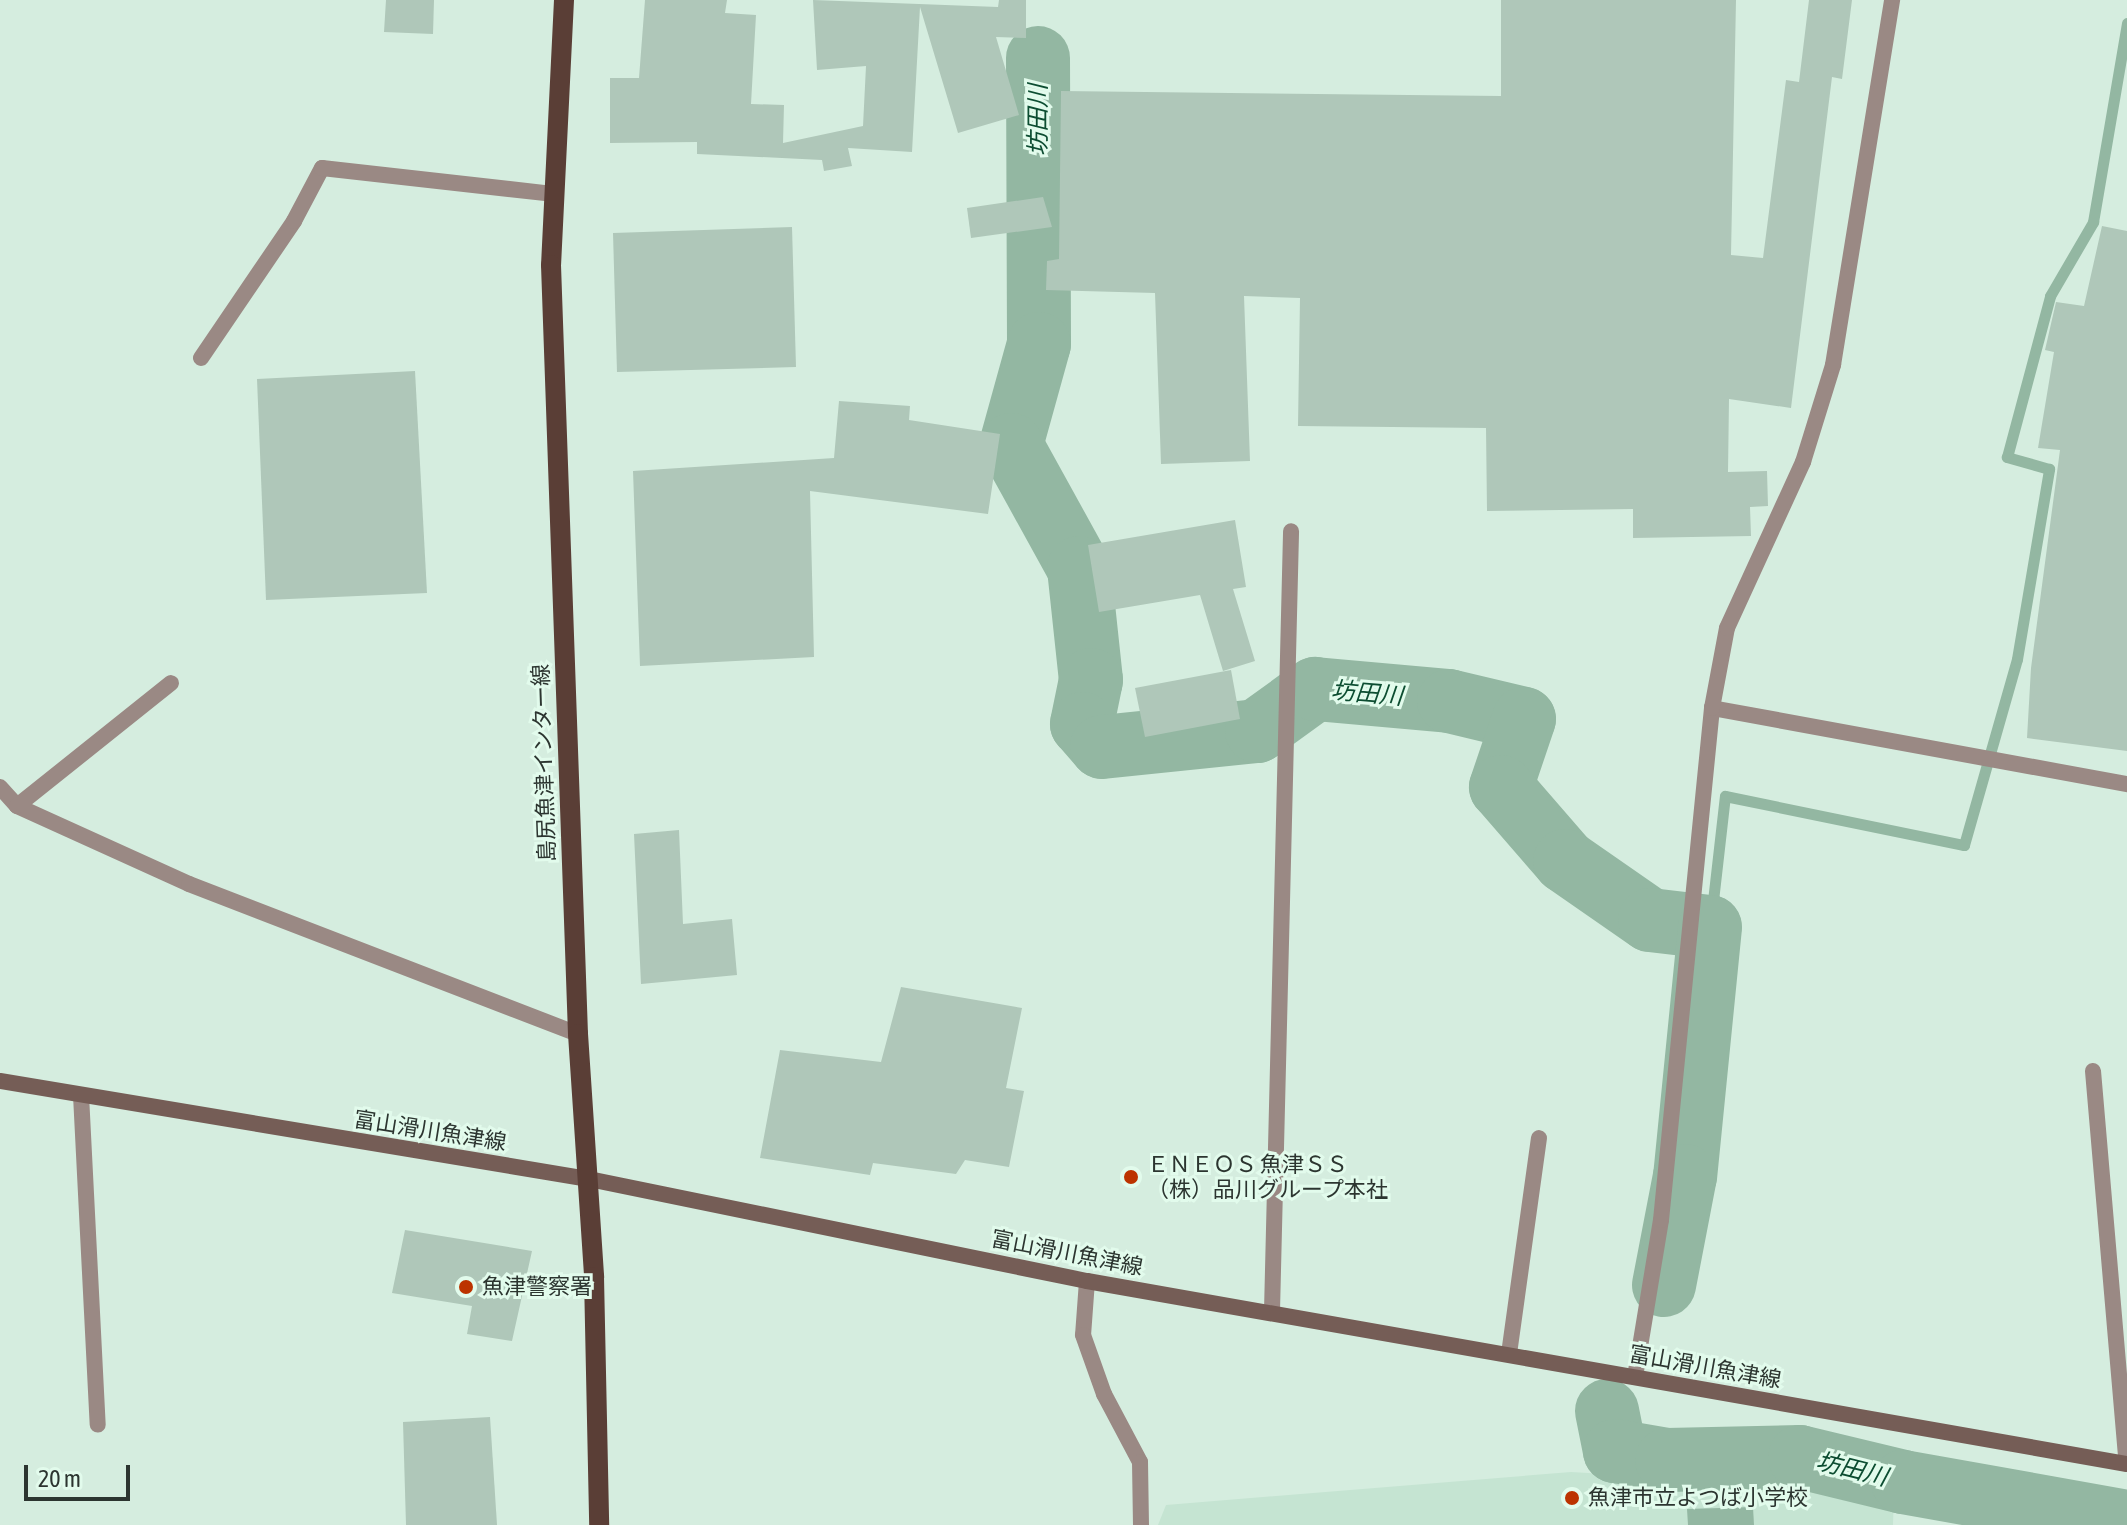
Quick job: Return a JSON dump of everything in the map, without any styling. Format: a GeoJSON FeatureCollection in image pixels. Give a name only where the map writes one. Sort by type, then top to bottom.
{"type":"FeatureCollection","features":[{"type":"Feature","properties":{"kind":"main road","name":"島尻魚津インター線"},"geometry":{"type":"LineString","coordinates":[[564,0],[551,265],[578,1034],[589,1179],[599,1525]]}},
{"type":"Feature","properties":{"kind":"main road","name":"富山滑川魚津線"},"geometry":{"type":"LineString","coordinates":[[0,1081],[589,1179],[1087,1281],[1272,1311],[2127,1464]]}},
{"type":"Feature","properties":{"kind":"street"},"geometry":{"type":"LineString","coordinates":[[1635,1377],[1661,1220],[1712,708],[1727,628],[1803,462],[1833,365],[1892,0]]}},
{"type":"Feature","properties":{"kind":"street"},"geometry":{"type":"LineString","coordinates":[[201,358],[294,221],[322,168],[555,194]]}},
{"type":"Feature","properties":{"kind":"street"},"geometry":{"type":"LineString","coordinates":[[1272,1311],[1291,531]]}},
{"type":"Feature","properties":{"kind":"street"},"geometry":{"type":"LineString","coordinates":[[17,806],[171,683]]}},
{"type":"Feature","properties":{"kind":"street"},"geometry":{"type":"LineString","coordinates":[[1712,708],[2127,784]]}},
{"type":"Feature","properties":{"kind":"street"},"geometry":{"type":"LineString","coordinates":[[0,787],[17,806],[189,884],[578,1034]]}},
{"type":"Feature","properties":{"kind":"street"},"geometry":{"type":"LineString","coordinates":[[2093,1071],[2127,1464]]}},
{"type":"Feature","properties":{"kind":"street"},"geometry":{"type":"LineString","coordinates":[[81,1095],[98,1425]]}},
{"type":"Feature","properties":{"kind":"street"},"geometry":{"type":"LineString","coordinates":[[1509,1354],[1539,1138]]}},
{"type":"Feature","properties":{"kind":"street"},"geometry":{"type":"LineString","coordinates":[[1087,1281],[1083,1335],[1104,1394],[1140,1462],[1141,1525]]}},
{"type":"Feature","properties":{"kind":"shaded area","name":"魚津市立よつば小学校"},"geometry":{"type":"Polygon","coordinates":[[[1571,1472],[1894,1491],[1893,1525],[1158,1525],[1166,1505],[1571,1472]]]}},
{"type":"Feature","properties":{"kind":"shaded area"},"geometry":{"type":"Polygon","coordinates":[[[1753,1507],[1754,1525],[1688,1525],[1687,1509],[1753,1507]]]}},
{"type":"Feature","properties":{"kind":"building"},"geometry":{"type":"Polygon","coordinates":[[[386,0],[434,0],[433,34],[384,32],[386,0]]]}},
{"type":"Feature","properties":{"kind":"building"},"geometry":{"type":"Polygon","coordinates":[[[645,0],[727,0],[725,13],[756,15],[751,104],[784,105],[783,143],[863,126],[866,66],[817,70],[813,0],[998,7],[999,0],[1026,0],[1026,38],[996,37],[1019,115],[958,133],[920,7],[912,152],[848,148],[852,166],[824,171],[822,160],[697,154],[697,142],[610,143],[610,78],[639,78],[645,0]]]}},
{"type":"Feature","properties":{"kind":"building"},"geometry":{"type":"Polygon","coordinates":[[[1501,0],[1736,0],[1731,255],[1763,258],[1786,80],[1799,82],[1809,0],[1852,0],[1842,79],[1832,77],[1791,408],[1729,399],[1728,472],[1767,471],[1768,506],[1750,507],[1751,536],[1633,538],[1633,509],[1487,511],[1486,428],[1298,426],[1300,298],[1244,296],[1250,461],[1161,464],[1155,293],[1046,290],[1047,261],[1059,259],[1061,91],[1501,96],[1501,0]]]}},
{"type":"Feature","properties":{"kind":"building"},"geometry":{"type":"Polygon","coordinates":[[[1043,197],[1052,227],[971,238],[967,208],[1043,197]]]}},
{"type":"Feature","properties":{"kind":"building"},"geometry":{"type":"Polygon","coordinates":[[[2102,226],[2127,231],[2127,751],[2027,738],[2031,668],[2060,450],[2038,448],[2054,352],[2045,350],[2056,302],[2084,306],[2102,226]]]}},
{"type":"Feature","properties":{"kind":"building"},"geometry":{"type":"Polygon","coordinates":[[[792,227],[796,367],[617,372],[613,233],[792,227]]]}},
{"type":"Feature","properties":{"kind":"building"},"geometry":{"type":"Polygon","coordinates":[[[415,371],[427,593],[266,600],[257,379],[415,371]]]}},
{"type":"Feature","properties":{"kind":"building"},"geometry":{"type":"Polygon","coordinates":[[[839,401],[910,406],[909,420],[1000,434],[988,514],[810,491],[814,657],[640,666],[633,471],[834,458],[839,401]]]}},
{"type":"Feature","properties":{"kind":"building"},"geometry":{"type":"Polygon","coordinates":[[[1235,520],[1246,587],[1233,589],[1255,661],[1223,671],[1200,595],[1099,612],[1088,545],[1235,520]]]}},
{"type":"Feature","properties":{"kind":"building"},"geometry":{"type":"Polygon","coordinates":[[[1231,670],[1240,719],[1145,737],[1135,688],[1231,670]]]}},
{"type":"Feature","properties":{"kind":"building"},"geometry":{"type":"Polygon","coordinates":[[[679,830],[683,924],[732,919],[737,975],[641,984],[634,834],[679,830]]]}},
{"type":"Feature","properties":{"kind":"building"},"geometry":{"type":"Polygon","coordinates":[[[901,987],[1022,1008],[1006,1088],[1024,1091],[1009,1167],[965,1160],[956,1174],[873,1163],[870,1175],[760,1158],[780,1050],[881,1062],[901,987]]]}},
{"type":"Feature","properties":{"kind":"building"},"geometry":{"type":"Polygon","coordinates":[[[405,1230],[532,1251],[512,1341],[467,1334],[472,1306],[392,1293],[405,1230]]]}},
{"type":"Feature","properties":{"kind":"building"},"geometry":{"type":"Polygon","coordinates":[[[490,1417],[497,1525],[406,1525],[403,1422],[490,1417]]]}},
{"type":"Feature","properties":{"kind":"waterway"},"geometry":{"type":"LineString","coordinates":[[1710,927],[1725,796],[1964,845],[2017,659],[2049,469],[2007,457],[2050,296],[2093,222],[2127,23]]}},
{"type":"Feature","properties":{"kind":"waterway","name":"坊田川"},"geometry":{"type":"LineString","coordinates":[[1038,58],[1039,344],[1011,445],[1079,568],[1091,680],[1082,724],[1102,747],[1257,731],[1315,689],[1449,701],[1524,719],[1501,787],[1565,861],[1650,920],[1710,927],[1685,1176],[1664,1285]]}},
{"type":"Feature","properties":{"kind":"waterway","name":"坊田川"},"geometry":{"type":"LineString","coordinates":[[1607,1411],[1615,1451],[1667,1460],[1800,1457],[1903,1482],[2127,1522]]}},
{"type":"Feature","properties":{"kind":"place","name":"ＥＮＥＯＳ 魚津ＳＳ （株）品川グループ本社"},"geometry":{"type":"Point","coordinates":[1131,1177]}},
{"type":"Feature","properties":{"kind":"place","name":"魚津警察署"},"geometry":{"type":"Point","coordinates":[466,1287]}},
{"type":"Feature","properties":{"kind":"place","name":"魚津市立よつば小学校"},"geometry":{"type":"Point","coordinates":[1572,1498]}}]}
